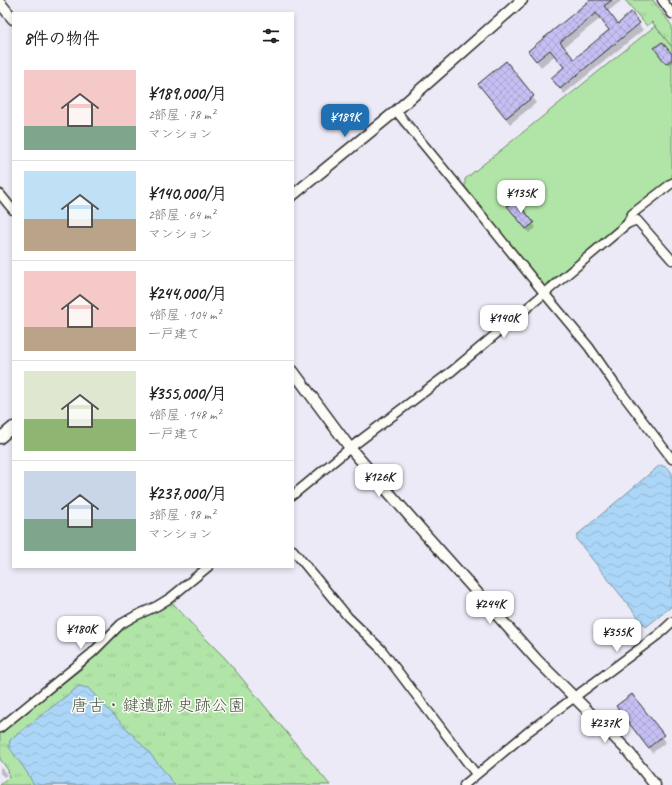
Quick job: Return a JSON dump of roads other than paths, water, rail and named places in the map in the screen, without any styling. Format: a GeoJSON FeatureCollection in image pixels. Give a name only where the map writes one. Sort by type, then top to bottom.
{"type":"FeatureCollection","features":[{"type":"Feature","properties":{"kind":"street"},"geometry":{"type":"LineString","coordinates":[[294,194],[396,111],[522,0]]}},
{"type":"Feature","properties":{"kind":"street"},"geometry":{"type":"LineString","coordinates":[[662,0],[672,14]]}},
{"type":"Feature","properties":{"kind":"street"},"geometry":{"type":"LineString","coordinates":[[0,3],[12,18]]}},
{"type":"Feature","properties":{"kind":"street"},"geometry":{"type":"LineString","coordinates":[[396,111],[589,346],[614,383],[672,459]]}},
{"type":"Feature","properties":{"kind":"street"},"geometry":{"type":"LineString","coordinates":[[627,224],[632,214],[672,183]]}},
{"type":"Feature","properties":{"kind":"street"},"geometry":{"type":"LineString","coordinates":[[0,194],[12,209]]}},
{"type":"Feature","properties":{"kind":"street"},"geometry":{"type":"LineString","coordinates":[[294,494],[350,448],[452,371],[627,224],[637,220],[672,260]]}},
{"type":"Feature","properties":{"kind":"street"},"geometry":{"type":"LineString","coordinates":[[294,373],[350,448],[420,528],[536,660],[626,749],[655,785]]}},
{"type":"Feature","properties":{"kind":"street"},"geometry":{"type":"LineString","coordinates":[[0,438],[12,428]]}},
{"type":"Feature","properties":{"kind":"street"},"geometry":{"type":"LineString","coordinates":[[294,551],[348,617],[381,649],[476,774]]}},
{"type":"Feature","properties":{"kind":"street"},"geometry":{"type":"LineString","coordinates":[[0,728],[92,654],[121,624],[170,598],[207,568]]}},
{"type":"Feature","properties":{"kind":"street"},"geometry":{"type":"LineString","coordinates":[[464,785],[529,731],[658,635],[672,622]]}},
{"type":"Feature","properties":{"kind":"water"},"geometry":{"type":"Polygon","coordinates":[[[660,465],[668,468],[672,473],[672,606],[646,627],[577,540],[577,535],[660,465]]]}},
{"type":"Feature","properties":{"kind":"water"},"geometry":{"type":"Polygon","coordinates":[[[79,686],[88,688],[148,751],[175,785],[34,785],[9,747],[10,740],[79,686]]]}},
{"type":"Feature","properties":{"kind":"park label","name":"唐古・鍵遺跡 史跡公園"},"geometry":{"type":"Point","coordinates":[158,705]}}]}
